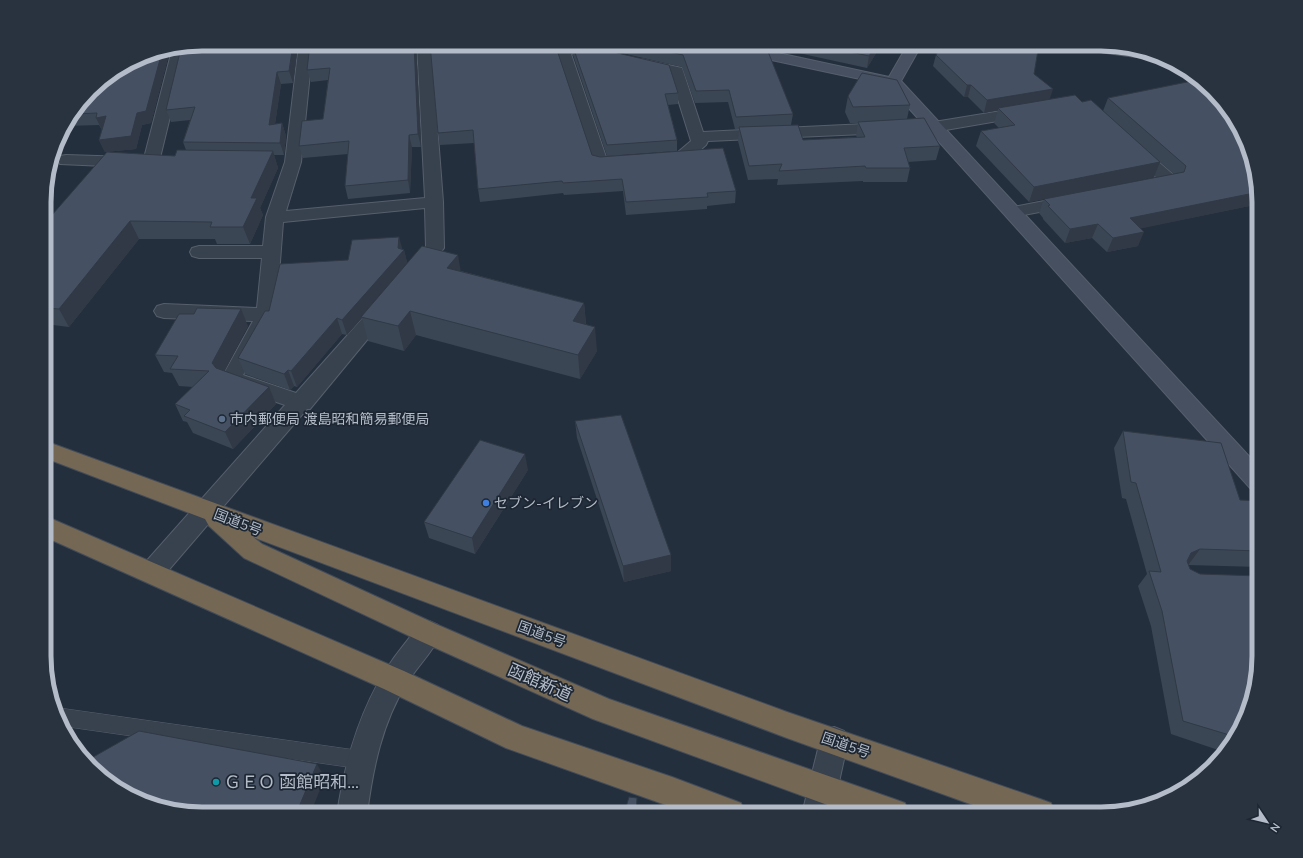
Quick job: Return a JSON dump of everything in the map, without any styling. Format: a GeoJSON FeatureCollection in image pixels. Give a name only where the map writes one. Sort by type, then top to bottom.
{"type":"FeatureCollection","features":[{"type":"Feature","properties":{"kind":"highway","name":"国道5号"},"geometry":{"type":"LineString","coordinates":[[51,452],[834,741],[1020,807]]}},
{"type":"Feature","properties":{"kind":"highway","name":"函館新道"},"geometry":{"type":"LineString","coordinates":[[207,510],[253,551],[429,633],[603,710],[819,801],[854,807]]}},
{"type":"Feature","properties":{"kind":"highway"},"geometry":{"type":"LineString","coordinates":[[51,529],[394,680],[516,738],[712,807]]}},
{"type":"Feature","properties":{"kind":"street"},"geometry":{"type":"LineString","coordinates":[[302,403],[230,379],[266,315],[270,252],[275,217],[305,51]]}},
{"type":"Feature","properties":{"kind":"street"},"geometry":{"type":"LineString","coordinates":[[152,572],[302,403],[435,248],[434,202],[424,51]]}},
{"type":"Feature","properties":{"kind":"street"},"geometry":{"type":"LineString","coordinates":[[566,51],[563,52],[600,163],[682,157],[700,142],[697,137],[677,71],[588,51]]}},
{"type":"Feature","properties":{"kind":"street"},"geometry":{"type":"LineString","coordinates":[[774,51],[893,82],[920,126],[1013,212],[1252,476]]}},
{"type":"Feature","properties":{"kind":"street"},"geometry":{"type":"LineString","coordinates":[[893,82],[911,51]]}},
{"type":"Feature","properties":{"kind":"street"},"geometry":{"type":"LineString","coordinates":[[66,160],[159,162],[179,53]]}},
{"type":"Feature","properties":{"kind":"street"},"geometry":{"type":"LineString","coordinates":[[697,137],[920,126],[1043,109]]}},
{"type":"Feature","properties":{"kind":"street"},"geometry":{"type":"LineString","coordinates":[[1123,139],[1170,181],[1133,188]]}},
{"type":"Feature","properties":{"kind":"street"},"geometry":{"type":"LineString","coordinates":[[1013,212],[1088,197]]}},
{"type":"Feature","properties":{"kind":"street"},"geometry":{"type":"LineString","coordinates":[[275,217],[434,202]]}},
{"type":"Feature","properties":{"kind":"street"},"geometry":{"type":"LineString","coordinates":[[199,252],[270,252]]}},
{"type":"Feature","properties":{"kind":"street"},"geometry":{"type":"LineString","coordinates":[[164,311],[266,315]]}},
{"type":"Feature","properties":{"kind":"street"},"geometry":{"type":"LineString","coordinates":[[353,807],[357,776],[373,722],[394,680],[429,633]]}},
{"type":"Feature","properties":{"kind":"street"},"geometry":{"type":"LineString","coordinates":[[819,801],[834,741]]}},
{"type":"Feature","properties":{"kind":"lane"},"geometry":{"type":"LineString","coordinates":[[65,718],[362,760]]}},
{"type":"Feature","properties":{"kind":"building"},"geometry":{"type":"Polygon","coordinates":[[[192,51],[292,51],[289,71],[277,72],[269,125],[282,123],[280,143],[183,142],[195,107],[166,110],[180,52],[192,51]]]}},
{"type":"Feature","properties":{"kind":"building"},"geometry":{"type":"Polygon","coordinates":[[[309,51],[414,51],[418,134],[409,135],[408,180],[345,186],[349,141],[299,146],[302,121],[323,119],[330,68],[307,70],[309,51]]]}},
{"type":"Feature","properties":{"kind":"building"},"geometry":{"type":"Polygon","coordinates":[[[431,51],[557,51],[592,155],[600,157],[723,148],[736,191],[707,193],[708,197],[626,202],[622,179],[563,183],[562,181],[478,189],[473,130],[438,133],[431,51]]]}},
{"type":"Feature","properties":{"kind":"building"},"geometry":{"type":"Polygon","coordinates":[[[574,51],[609,51],[669,65],[678,93],[665,94],[677,140],[607,145],[574,51]]]}},
{"type":"Feature","properties":{"kind":"building"},"geometry":{"type":"Polygon","coordinates":[[[665,51],[768,51],[793,114],[736,117],[729,90],[696,91],[683,55],[665,51]]]}},
{"type":"Feature","properties":{"kind":"building"},"geometry":{"type":"Polygon","coordinates":[[[846,51],[872,51],[869,56],[846,51]]]}},
{"type":"Feature","properties":{"kind":"building"},"geometry":{"type":"Polygon","coordinates":[[[938,51],[1038,51],[1034,74],[1053,89],[987,100],[971,85],[967,85],[936,55],[938,51]]]}},
{"type":"Feature","properties":{"kind":"building"},"geometry":{"type":"Polygon","coordinates":[[[161,57],[146,111],[137,113],[131,136],[99,140],[106,116],[96,118],[97,113],[79,114],[95,95],[118,76],[135,67],[161,57]]]}},
{"type":"Feature","properties":{"kind":"building"},"geometry":{"type":"Polygon","coordinates":[[[862,73],[897,80],[910,105],[853,107],[848,96],[862,73]]]}},
{"type":"Feature","properties":{"kind":"building"},"geometry":{"type":"Polygon","coordinates":[[[1192,81],[1208,95],[1227,118],[1232,127],[1247,163],[1252,193],[1130,218],[1144,232],[1113,238],[1098,224],[1070,229],[1048,206],[1050,205],[1044,199],[1184,172],[1186,166],[1108,98],[1192,81]]]}},
{"type":"Feature","properties":{"kind":"building"},"geometry":{"type":"Polygon","coordinates":[[[1075,95],[1082,102],[1091,100],[1160,162],[1034,187],[981,131],[1015,125],[998,108],[1075,95]]]}},
{"type":"Feature","properties":{"kind":"building"},"geometry":{"type":"Polygon","coordinates":[[[924,118],[940,146],[904,148],[910,168],[866,168],[865,166],[779,171],[782,164],[749,166],[739,127],[798,125],[803,140],[865,137],[858,122],[924,118]]]}},
{"type":"Feature","properties":{"kind":"building"},"geometry":{"type":"Polygon","coordinates":[[[177,150],[273,151],[251,198],[257,198],[243,227],[210,227],[212,222],[130,221],[59,309],[51,308],[51,215],[107,152],[175,156],[177,150]]]}},
{"type":"Feature","properties":{"kind":"building"},"geometry":{"type":"Polygon","coordinates":[[[399,237],[398,248],[404,250],[342,320],[337,318],[291,371],[288,370],[284,374],[238,358],[265,311],[269,311],[280,264],[348,260],[352,240],[399,237]]]}},
{"type":"Feature","properties":{"kind":"building"},"geometry":{"type":"Polygon","coordinates":[[[422,246],[458,255],[447,268],[584,303],[573,321],[595,327],[578,355],[410,311],[398,326],[361,317],[422,246]]]}},
{"type":"Feature","properties":{"kind":"building"},"geometry":{"type":"Polygon","coordinates":[[[197,308],[241,309],[212,363],[216,368],[269,387],[225,432],[184,416],[190,410],[175,404],[209,371],[170,369],[178,356],[155,355],[179,314],[194,314],[197,308]]]}},
{"type":"Feature","properties":{"kind":"building"},"geometry":{"type":"Polygon","coordinates":[[[621,415],[671,555],[623,566],[575,421],[621,415]]]}},
{"type":"Feature","properties":{"kind":"building"},"geometry":{"type":"Polygon","coordinates":[[[1123,431],[1221,443],[1240,500],[1252,501],[1252,551],[1200,549],[1191,553],[1187,561],[1190,569],[1200,574],[1252,576],[1251,676],[1244,704],[1230,735],[1183,721],[1162,611],[1149,571],[1161,572],[1136,483],[1131,482],[1123,431]]]}},
{"type":"Feature","properties":{"kind":"building"},"geometry":{"type":"Polygon","coordinates":[[[480,440],[525,454],[472,538],[424,522],[480,440]]]}},
{"type":"Feature","properties":{"kind":"building","name":"ＧＥＯ 函館昭和…"},"geometry":{"type":"Polygon","coordinates":[[[139,731],[317,764],[299,807],[192,807],[163,802],[135,791],[110,776],[91,758],[139,731]]]}},
{"type":"Feature","properties":{"kind":"building"},"geometry":{"type":"Polygon","coordinates":[[[629,797],[637,798],[636,807],[626,807],[629,797]]]}},
{"type":"Feature","properties":{"kind":"place","name":"市内郵便局 渡島昭和簡易郵便局"},"geometry":{"type":"Point","coordinates":[222,419]}},
{"type":"Feature","properties":{"kind":"place","name":"セブン-イレブン"},"geometry":{"type":"Point","coordinates":[486,503]}},
{"type":"Feature","properties":{"kind":"place","name":"ＧＥＯ 函館昭和…"},"geometry":{"type":"Point","coordinates":[216,782]}}]}
